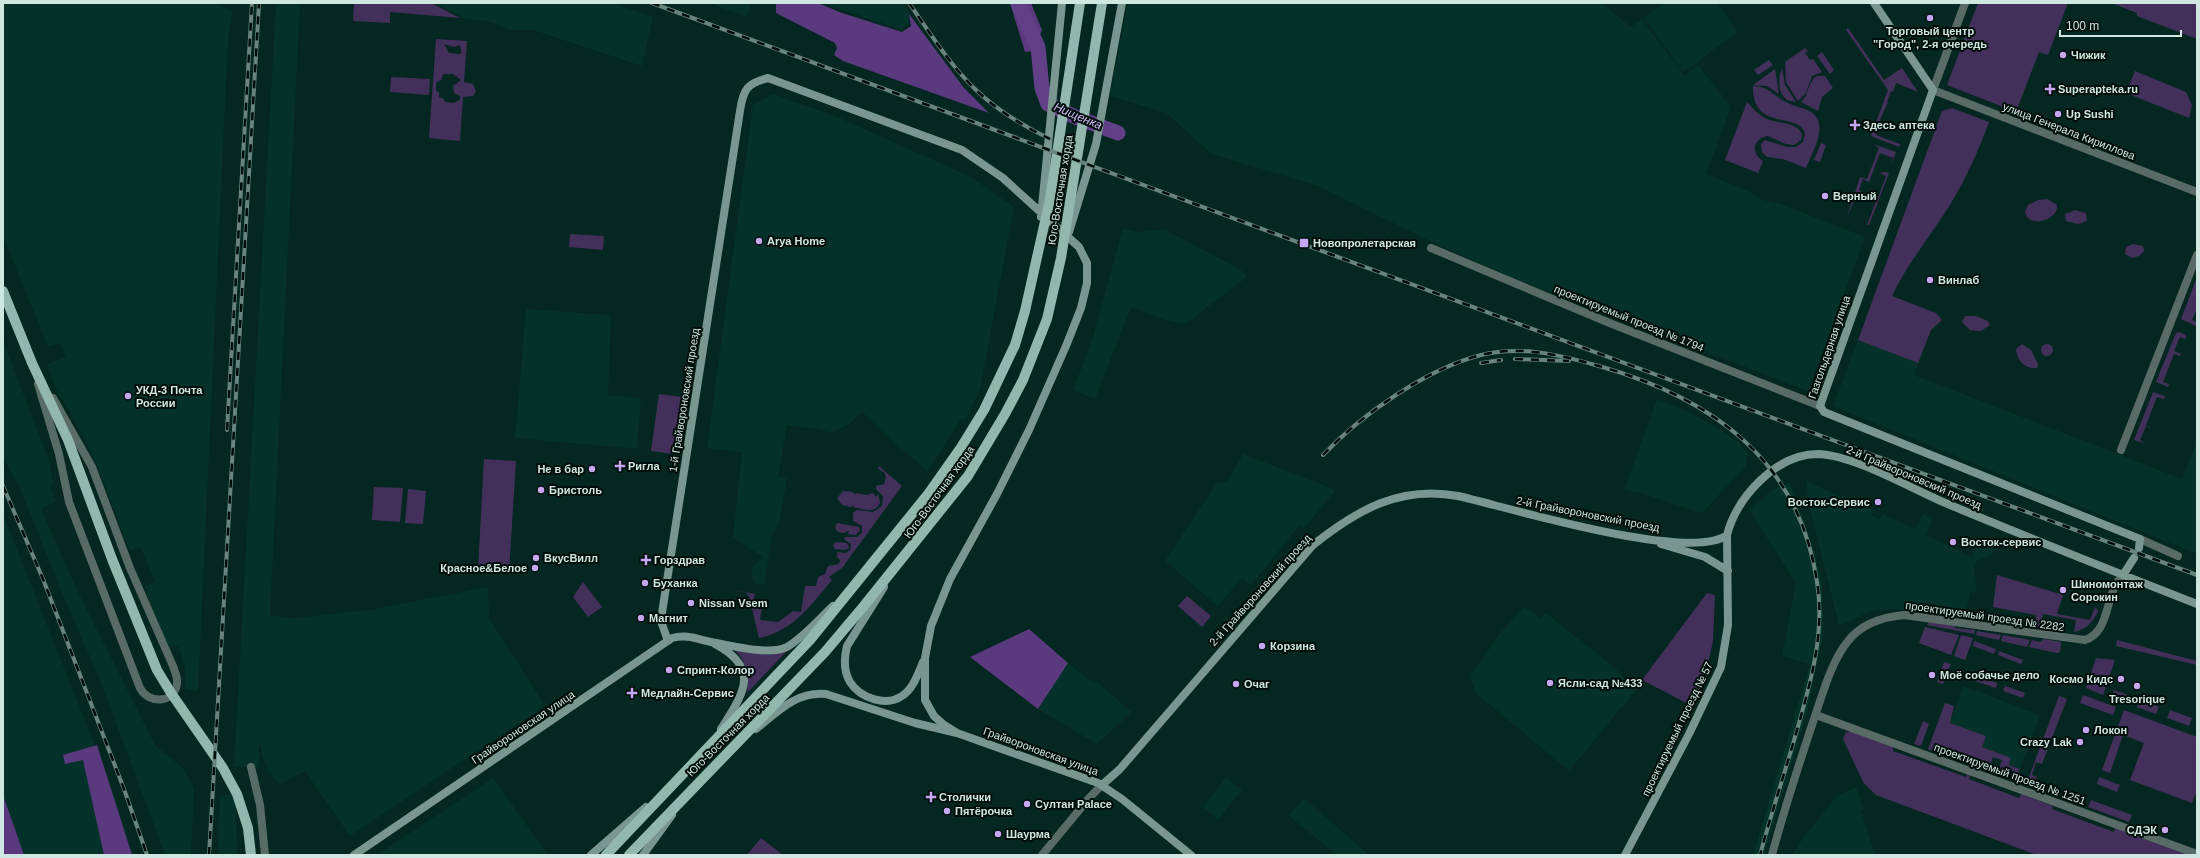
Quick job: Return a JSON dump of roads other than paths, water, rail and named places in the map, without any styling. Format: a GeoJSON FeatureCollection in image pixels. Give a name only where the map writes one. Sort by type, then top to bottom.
{"type":"FeatureCollection","features":[{"type":"Feature","properties":{"kind":"main road"},"geometry":{"type":"LineString","coordinates":[[1038,254],[1062,3]]}},
{"type":"Feature","properties":{"kind":"main road","name":"Юго-Восточная хорда"},"geometry":{"type":"LineString","coordinates":[[606,855],[663,792],[810,640],[929,493],[960,449],[984,410],[1015,345],[1025,312],[1050,199],[1080,3]]}},
{"type":"Feature","properties":{"kind":"main road","name":"Юго-Восточная хорда"},"geometry":{"type":"LineString","coordinates":[[629,855],[694,785],[732,749],[824,652],[904,558],[968,476],[1016,393],[1047,319],[1061,258],[1102,3]]}},
{"type":"Feature","properties":{"kind":"main road"},"geometry":{"type":"LineString","coordinates":[[1061,258],[1096,144],[1122,3]]}},
{"type":"Feature","properties":{"kind":"main road"},"geometry":{"type":"LineString","coordinates":[[1874,3],[1933,90]]}},
{"type":"Feature","properties":{"kind":"main road","name":"1-й Грайвороновский проезд"},"geometry":{"type":"LineString","coordinates":[[668,641],[662,624],[662,613],[742,98],[747,87],[757,80],[768,78],[962,150],[1003,178],[1080,247],[1087,263],[1087,283],[1081,308],[1066,346],[1029,430],[997,494],[950,579],[932,626],[925,658]]}},
{"type":"Feature","properties":{"kind":"main road","name":"Газгольдерная улица"},"geometry":{"type":"LineString","coordinates":[[1933,90],[1820,406],[1824,412],[2140,539]]}},
{"type":"Feature","properties":{"kind":"main road"},"geometry":{"type":"LineString","coordinates":[[3,291],[34,368],[68,440],[129,602],[163,681],[223,768],[234,789],[244,812],[251,855]]}},
{"type":"Feature","properties":{"kind":"main road","name":"2-й Грайвороновский проезд"},"geometry":{"type":"LineString","coordinates":[[1102,785],[1120,769],[1313,545],[1347,519],[1390,499],[1412,494],[1441,492],[1566,523],[1645,539],[1691,543],[1718,541],[1727,535],[1736,512],[1759,481],[1773,471],[1802,457],[1826,455],[1836,456],[1877,472],[1949,505],[2197,604]]}},
{"type":"Feature","properties":{"kind":"main road","name":"проектируемый проезд № 57"},"geometry":{"type":"LineString","coordinates":[[1625,855],[1689,734],[1721,667],[1728,632],[1727,535]]}},
{"type":"Feature","properties":{"kind":"main road"},"geometry":{"type":"LineString","coordinates":[[1645,539],[1705,557],[1728,571]]}},
{"type":"Feature","properties":{"kind":"main road"},"geometry":{"type":"LineString","coordinates":[[2138,548],[2140,539]]}},
{"type":"Feature","properties":{"kind":"main road"},"geometry":{"type":"LineString","coordinates":[[904,558],[850,639],[844,657],[846,670],[850,682],[865,696],[873,699],[892,700],[902,696],[909,690],[925,658]]}},
{"type":"Feature","properties":{"kind":"main road"},"geometry":{"type":"LineString","coordinates":[[2123,575],[2134,558]]}},
{"type":"Feature","properties":{"kind":"main road","name":"Грайвороновская улица"},"geometry":{"type":"LineString","coordinates":[[354,855],[633,667],[668,641],[684,635],[766,651],[786,647],[796,640],[852,588]]}},
{"type":"Feature","properties":{"kind":"main road"},"geometry":{"type":"LineString","coordinates":[[709,641],[736,658],[744,674],[744,683],[736,704],[718,736]]}},
{"type":"Feature","properties":{"kind":"main road"},"geometry":{"type":"LineString","coordinates":[[925,658],[925,700],[934,716],[944,725],[957,733]]}},
{"type":"Feature","properties":{"kind":"main road"},"geometry":{"type":"LineString","coordinates":[[732,749],[790,702],[813,693],[826,694],[915,723],[957,733]]}},
{"type":"Feature","properties":{"kind":"main road","name":"Грайвороновская улица"},"geometry":{"type":"LineString","coordinates":[[957,733],[1102,785],[1122,798],[1191,855]]}},
{"type":"Feature","properties":{"kind":"main road"},"geometry":{"type":"LineString","coordinates":[[643,855],[694,785]]}},
{"type":"Feature","properties":{"kind":"main road"},"geometry":{"type":"LineString","coordinates":[[591,855],[663,792]]}},
{"type":"Feature","properties":{"kind":"street"},"geometry":{"type":"LineString","coordinates":[[1933,90],[1965,3]]}},
{"type":"Feature","properties":{"kind":"street","name":"улица Генерала Кириллова"},"geometry":{"type":"LineString","coordinates":[[1933,90],[2197,192]]}},
{"type":"Feature","properties":{"kind":"street","name":"проектируемый проезд № 1794"},"geometry":{"type":"LineString","coordinates":[[1431,248],[1612,324],[1820,406]]}},
{"type":"Feature","properties":{"kind":"street"},"geometry":{"type":"LineString","coordinates":[[2121,450],[2197,255]]}},
{"type":"Feature","properties":{"kind":"street"},"geometry":{"type":"LineString","coordinates":[[34,368],[59,454],[69,502],[140,688],[149,698],[155,700],[165,699],[173,694],[176,688],[177,678],[173,666],[130,568],[92,467],[68,424],[41,381]]}},
{"type":"Feature","properties":{"kind":"street","name":"Газгольдерная улица"},"geometry":{"type":"LineString","coordinates":[[2140,539],[2178,556]]}},
{"type":"Feature","properties":{"kind":"street","name":"проектируемый проезд № 2282"},"geometry":{"type":"LineString","coordinates":[[1772,855],[1816,715],[1842,650],[1853,635],[1876,620],[1891,616],[1922,616],[2085,640],[2094,636],[2100,629],[2115,586],[2123,575]]}},
{"type":"Feature","properties":{"kind":"street","name":"проектируемый проезд № 1251"},"geometry":{"type":"LineString","coordinates":[[1816,715],[2197,854]]}},
{"type":"Feature","properties":{"kind":"street"},"geometry":{"type":"LineString","coordinates":[[251,767],[260,805],[265,855]]}},
{"type":"Feature","properties":{"kind":"street"},"geometry":{"type":"LineString","coordinates":[[1042,855],[1090,797],[1102,785]]}},
{"type":"Feature","properties":{"kind":"waterway","name":"Нищенка"},"geometry":{"type":"LineString","coordinates":[[1018,3],[1038,47],[1042,88],[1048,104],[1073,116],[1118,133]]}},
{"type":"Feature","properties":{"kind":"railway"},"geometry":{"type":"LineString","coordinates":[[227,430],[252,3]]}},
{"type":"Feature","properties":{"kind":"railway"},"geometry":{"type":"LineString","coordinates":[[209,855],[259,3]]}},
{"type":"Feature","properties":{"kind":"railway"},"geometry":{"type":"LineString","coordinates":[[652,3],[2197,575]]}},
{"type":"Feature","properties":{"kind":"railway"},"geometry":{"type":"LineString","coordinates":[[909,3],[949,59],[976,90],[1011,118],[1050,139]]}},
{"type":"Feature","properties":{"kind":"railway"},"geometry":{"type":"LineString","coordinates":[[1323,455],[1356,424],[1375,409],[1417,382],[1438,371],[1481,355],[1511,351],[1526,351],[1570,358],[1640,379],[1678,396],[1712,416],[1743,440],[1770,468],[1791,501],[1807,539],[1817,582],[1819,603],[1817,643],[1810,684],[1760,855]]}},
{"type":"Feature","properties":{"kind":"railway"},"geometry":{"type":"LineString","coordinates":[[1515,359],[1569,361]]}},
{"type":"Feature","properties":{"kind":"railway"},"geometry":{"type":"LineString","coordinates":[[1481,363],[1501,360]]}},
{"type":"Feature","properties":{"kind":"railway"},"geometry":{"type":"LineString","coordinates":[[3,486],[43,579],[124,789],[147,855]]}},
{"type":"Feature","properties":{"kind":"place","name":"Торговый центр \"Город\", 2-я очередь"},"geometry":{"type":"Point","coordinates":[1930,18]}},
{"type":"Feature","properties":{"kind":"place","name":"Чижик"},"geometry":{"type":"Point","coordinates":[2063,55]}},
{"type":"Feature","properties":{"kind":"place","name":"Superapteka.ru"},"geometry":{"type":"Point","coordinates":[2050,89]}},
{"type":"Feature","properties":{"kind":"place","name":"Up Sushi"},"geometry":{"type":"Point","coordinates":[2058,114]}},
{"type":"Feature","properties":{"kind":"place","name":"Здесь аптека"},"geometry":{"type":"Point","coordinates":[1855,125]}},
{"type":"Feature","properties":{"kind":"place","name":"Верный"},"geometry":{"type":"Point","coordinates":[1825,196]}},
{"type":"Feature","properties":{"kind":"place","name":"Arya Home"},"geometry":{"type":"Point","coordinates":[759,241]}},
{"type":"Feature","properties":{"kind":"place","name":"Новопролетарская"},"geometry":{"type":"Point","coordinates":[1304,243]}},
{"type":"Feature","properties":{"kind":"place","name":"Винлаб"},"geometry":{"type":"Point","coordinates":[1930,280]}},
{"type":"Feature","properties":{"kind":"place","name":"УКД-3 Почта России"},"geometry":{"type":"Point","coordinates":[128,396]}},
{"type":"Feature","properties":{"kind":"place","name":"Ригла"},"geometry":{"type":"Point","coordinates":[620,466]}},
{"type":"Feature","properties":{"kind":"place","name":"Не в бар"},"geometry":{"type":"Point","coordinates":[592,469]}},
{"type":"Feature","properties":{"kind":"place","name":"Бристоль"},"geometry":{"type":"Point","coordinates":[541,490]}},
{"type":"Feature","properties":{"kind":"place","name":"Восток-Сервис"},"geometry":{"type":"Point","coordinates":[1878,502]}},
{"type":"Feature","properties":{"kind":"place","name":"Восток-сервис"},"geometry":{"type":"Point","coordinates":[1953,542]}},
{"type":"Feature","properties":{"kind":"place","name":"ВкусВилл"},"geometry":{"type":"Point","coordinates":[536,558]}},
{"type":"Feature","properties":{"kind":"place","name":"Горздрав"},"geometry":{"type":"Point","coordinates":[646,560]}},
{"type":"Feature","properties":{"kind":"place","name":"Красное&Белое"},"geometry":{"type":"Point","coordinates":[535,568]}},
{"type":"Feature","properties":{"kind":"place","name":"Буханка"},"geometry":{"type":"Point","coordinates":[645,583]}},
{"type":"Feature","properties":{"kind":"place","name":"Шиномонтаж Сорокин"},"geometry":{"type":"Point","coordinates":[2063,590]}},
{"type":"Feature","properties":{"kind":"place","name":"Nissan Vsem"},"geometry":{"type":"Point","coordinates":[691,603]}},
{"type":"Feature","properties":{"kind":"place","name":"Магнит"},"geometry":{"type":"Point","coordinates":[641,618]}},
{"type":"Feature","properties":{"kind":"place","name":"Корзина"},"geometry":{"type":"Point","coordinates":[1262,646]}},
{"type":"Feature","properties":{"kind":"place","name":"Спринт-Колор"},"geometry":{"type":"Point","coordinates":[669,670]}},
{"type":"Feature","properties":{"kind":"place","name":"Моё собачье дело"},"geometry":{"type":"Point","coordinates":[1932,675]}},
{"type":"Feature","properties":{"kind":"place","name":"Космо Кидс"},"geometry":{"type":"Point","coordinates":[2121,679]}},
{"type":"Feature","properties":{"kind":"place","name":"Ясли-сад №433"},"geometry":{"type":"Point","coordinates":[1550,683]}},
{"type":"Feature","properties":{"kind":"place","name":"Очаг"},"geometry":{"type":"Point","coordinates":[1236,684]}},
{"type":"Feature","properties":{"kind":"place","name":"Tresorique"},"geometry":{"type":"Point","coordinates":[2137,686]}},
{"type":"Feature","properties":{"kind":"place","name":"Медлайн-Сервис"},"geometry":{"type":"Point","coordinates":[632,693]}},
{"type":"Feature","properties":{"kind":"place","name":"Локон"},"geometry":{"type":"Point","coordinates":[2086,730]}},
{"type":"Feature","properties":{"kind":"place","name":"Crazy Lak"},"geometry":{"type":"Point","coordinates":[2080,742]}},
{"type":"Feature","properties":{"kind":"place","name":"Столички"},"geometry":{"type":"Point","coordinates":[931,797]}},
{"type":"Feature","properties":{"kind":"place","name":"Султан Palace"},"geometry":{"type":"Point","coordinates":[1027,804]}},
{"type":"Feature","properties":{"kind":"place","name":"Пятёрочка"},"geometry":{"type":"Point","coordinates":[947,811]}},
{"type":"Feature","properties":{"kind":"place","name":"СДЭК"},"geometry":{"type":"Point","coordinates":[2165,830]}},
{"type":"Feature","properties":{"kind":"place","name":"Шаурма"},"geometry":{"type":"Point","coordinates":[998,834]}}]}
